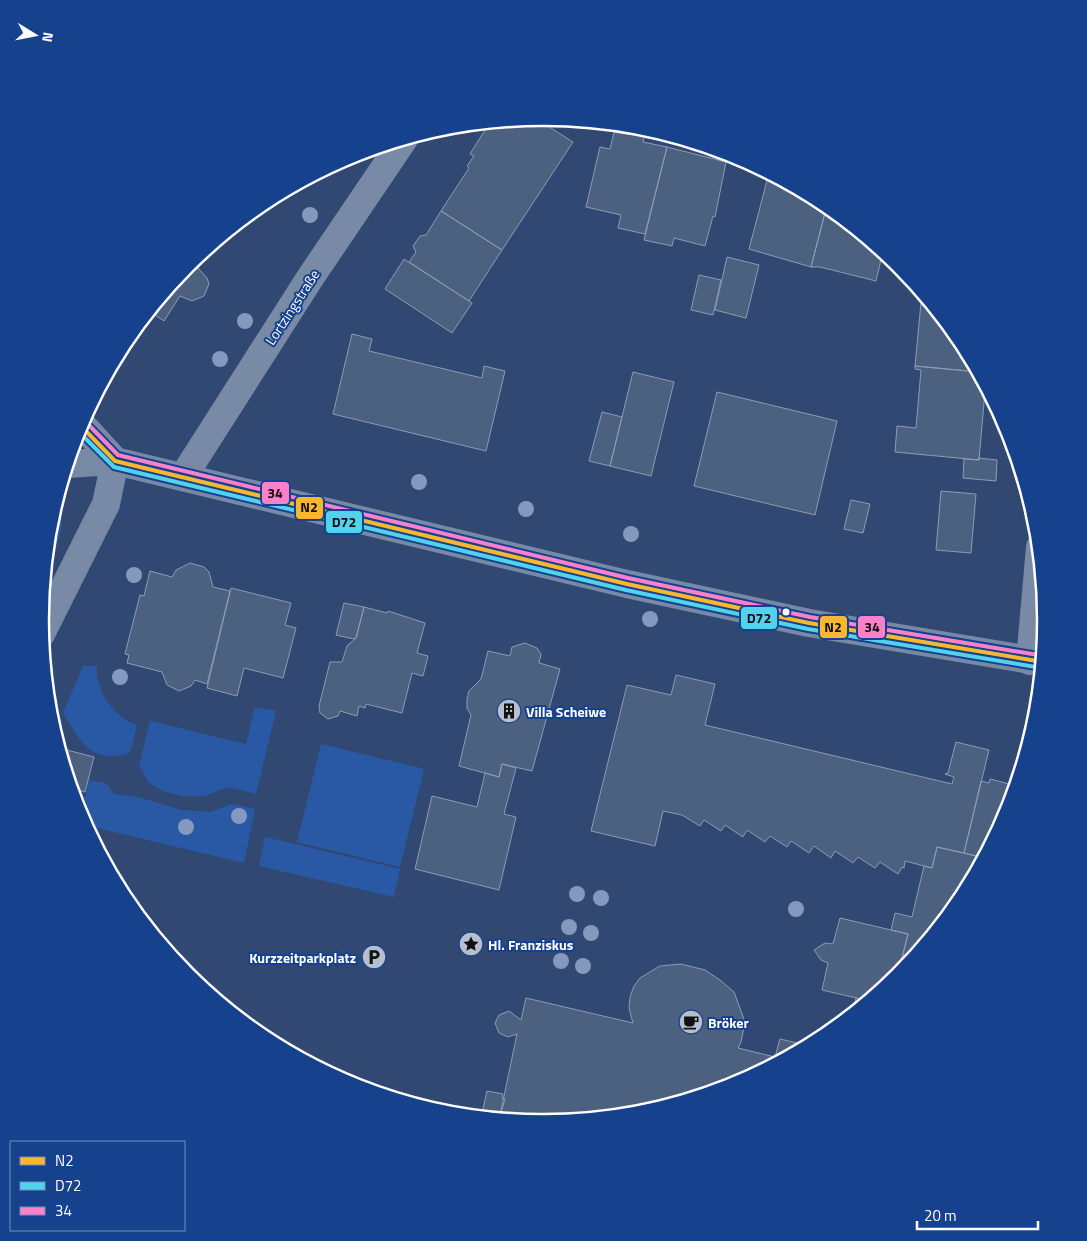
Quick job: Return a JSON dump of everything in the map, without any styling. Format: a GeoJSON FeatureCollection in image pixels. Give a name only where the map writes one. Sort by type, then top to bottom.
{"type":"FeatureCollection","features":[{"type":"Feature","properties":{"kind":"main road"},"geometry":{"type":"LineString","coordinates":[[87,430],[115,461]]}},
{"type":"Feature","properties":{"kind":"main road"},"geometry":{"type":"LineString","coordinates":[[74,464],[115,461],[627,584],[808,623],[940,643],[1036,662]]}},
{"type":"Feature","properties":{"kind":"street","name":"Lortzingstraße"},"geometry":{"type":"LineString","coordinates":[[183,477],[310,278],[398,148]]}},
{"type":"Feature","properties":{"kind":"street"},"geometry":{"type":"LineString","coordinates":[[49,618],[106,504],[115,461]]}},
{"type":"Feature","properties":{"kind":"street"},"geometry":{"type":"LineString","coordinates":[[1036,662],[1038,612]]}},
{"type":"Feature","properties":{"kind":"shaded area"},"geometry":{"type":"Polygon","coordinates":[[[59,520],[62,521],[53,555],[59,520]]]}},
{"type":"Feature","properties":{"kind":"shaded area"},"geometry":{"type":"Polygon","coordinates":[[[83,666],[97,666],[99,684],[108,702],[121,716],[137,725],[130,753],[116,756],[96,753],[88,748],[75,733],[63,713],[83,666]]]}},
{"type":"Feature","properties":{"kind":"shaded area"},"geometry":{"type":"Polygon","coordinates":[[[255,707],[276,711],[256,794],[228,787],[205,796],[182,796],[163,791],[148,782],[139,766],[150,721],[246,744],[255,707]]]}},
{"type":"Feature","properties":{"kind":"shaded area"},"geometry":{"type":"Polygon","coordinates":[[[321,744],[424,769],[400,867],[297,842],[321,744]]]}},
{"type":"Feature","properties":{"kind":"shaded area"},"geometry":{"type":"Polygon","coordinates":[[[89,780],[106,783],[114,794],[138,797],[181,810],[211,812],[231,804],[255,809],[244,863],[94,827],[84,804],[89,780]]]}},
{"type":"Feature","properties":{"kind":"shaded area"},"geometry":{"type":"Polygon","coordinates":[[[265,837],[400,869],[394,897],[259,866],[265,837]]]}},
{"type":"Feature","properties":{"kind":"building"},"geometry":{"type":"Polygon","coordinates":[[[548,126],[573,142],[502,250],[441,211],[469,168],[467,166],[474,156],[470,154],[485,129],[548,126]]]}},
{"type":"Feature","properties":{"kind":"building"},"geometry":{"type":"Polygon","coordinates":[[[614,131],[645,136],[643,142],[667,147],[645,234],[618,228],[621,215],[586,207],[600,147],[610,149],[614,131]]]}},
{"type":"Feature","properties":{"kind":"building"},"geometry":{"type":"Polygon","coordinates":[[[667,147],[726,162],[715,217],[713,216],[705,246],[674,238],[672,246],[644,240],[667,147]]]}},
{"type":"Feature","properties":{"kind":"building"},"geometry":{"type":"Polygon","coordinates":[[[767,180],[791,192],[825,214],[811,267],[749,249],[767,180]]]}},
{"type":"Feature","properties":{"kind":"building"},"geometry":{"type":"Polygon","coordinates":[[[441,211],[502,250],[469,301],[409,262],[416,252],[413,246],[420,236],[426,235],[441,211]]]}},
{"type":"Feature","properties":{"kind":"building"},"geometry":{"type":"Polygon","coordinates":[[[825,214],[845,228],[881,260],[876,281],[820,267],[811,267],[825,214]]]}},
{"type":"Feature","properties":{"kind":"building"},"geometry":{"type":"Polygon","coordinates":[[[727,257],[759,265],[746,318],[715,310],[727,257]]]}},
{"type":"Feature","properties":{"kind":"building"},"geometry":{"type":"Polygon","coordinates":[[[404,259],[472,303],[452,333],[385,289],[404,259]]]}},
{"type":"Feature","properties":{"kind":"building"},"geometry":{"type":"Polygon","coordinates":[[[199,266],[198,268],[207,278],[209,284],[204,296],[192,301],[180,296],[164,321],[155,315],[199,266]]]}},
{"type":"Feature","properties":{"kind":"building"},"geometry":{"type":"Polygon","coordinates":[[[699,275],[721,280],[713,315],[691,310],[699,275]]]}},
{"type":"Feature","properties":{"kind":"building"},"geometry":{"type":"Polygon","coordinates":[[[921,301],[936,319],[971,371],[915,366],[921,301]]]}},
{"type":"Feature","properties":{"kind":"building"},"geometry":{"type":"Polygon","coordinates":[[[352,334],[372,339],[369,351],[482,378],[484,366],[505,371],[486,451],[333,414],[352,334]]]}},
{"type":"Feature","properties":{"kind":"building"},"geometry":{"type":"Polygon","coordinates":[[[915,366],[971,371],[984,397],[979,460],[895,452],[897,426],[916,428],[921,370],[915,369],[915,366]]]}},
{"type":"Feature","properties":{"kind":"building"},"geometry":{"type":"Polygon","coordinates":[[[633,372],[674,382],[651,476],[610,466],[633,372]]]}},
{"type":"Feature","properties":{"kind":"building"},"geometry":{"type":"Polygon","coordinates":[[[717,392],[837,421],[815,515],[694,486],[717,392]]]}},
{"type":"Feature","properties":{"kind":"building"},"geometry":{"type":"Polygon","coordinates":[[[602,412],[622,417],[610,466],[589,461],[602,412]]]}},
{"type":"Feature","properties":{"kind":"building"},"geometry":{"type":"Polygon","coordinates":[[[978,458],[997,460],[996,481],[963,478],[964,459],[979,460],[978,458]]]}},
{"type":"Feature","properties":{"kind":"building"},"geometry":{"type":"Polygon","coordinates":[[[941,491],[976,494],[971,553],[936,550],[941,491]]]}},
{"type":"Feature","properties":{"kind":"building"},"geometry":{"type":"Polygon","coordinates":[[[851,500],[870,504],[863,533],[844,529],[851,500]]]}},
{"type":"Feature","properties":{"kind":"building"},"geometry":{"type":"Polygon","coordinates":[[[190,563],[204,567],[209,572],[213,587],[230,591],[207,684],[195,680],[191,686],[179,691],[167,685],[162,672],[127,663],[129,655],[125,654],[140,595],[144,596],[150,571],[172,577],[176,570],[190,563]]]}},
{"type":"Feature","properties":{"kind":"building"},"geometry":{"type":"Polygon","coordinates":[[[231,588],[291,603],[285,625],[296,628],[283,678],[244,668],[237,696],[207,688],[231,588]]]}},
{"type":"Feature","properties":{"kind":"building"},"geometry":{"type":"Polygon","coordinates":[[[344,603],[364,607],[356,638],[354,639],[336,635],[344,603]]]}},
{"type":"Feature","properties":{"kind":"building"},"geometry":{"type":"Polygon","coordinates":[[[364,607],[387,613],[388,611],[425,623],[417,653],[428,656],[423,676],[412,673],[402,713],[366,704],[365,708],[359,706],[357,716],[340,711],[338,716],[328,719],[320,713],[319,706],[330,662],[342,662],[347,646],[356,638],[364,607]]]}},
{"type":"Feature","properties":{"kind":"building","name":"Villa Scheiwe"},"geometry":{"type":"Polygon","coordinates":[[[525,643],[537,648],[541,654],[539,663],[560,669],[532,771],[502,764],[499,777],[459,766],[471,715],[467,708],[469,691],[481,679],[488,651],[510,656],[512,647],[525,643]]]}},
{"type":"Feature","properties":{"kind":"building"},"geometry":{"type":"Polygon","coordinates":[[[676,675],[715,684],[705,725],[952,784],[954,777],[945,774],[948,773],[956,742],[989,750],[964,853],[937,847],[932,868],[905,861],[904,868],[902,867],[898,874],[880,862],[875,868],[858,857],[853,863],[835,851],[831,858],[814,846],[809,853],[791,841],[787,847],[770,836],[765,842],[747,830],[743,837],[725,825],[721,831],[704,820],[700,826],[682,815],[663,811],[655,846],[591,831],[627,685],[671,695],[676,675]]]}},
{"type":"Feature","properties":{"kind":"building"},"geometry":{"type":"Polygon","coordinates":[[[66,750],[94,757],[85,792],[79,790],[66,750]]]}},
{"type":"Feature","properties":{"kind":"building"},"geometry":{"type":"Polygon","coordinates":[[[502,764],[516,768],[504,814],[516,817],[499,890],[415,869],[432,796],[477,807],[485,773],[499,777],[502,764]]]}},
{"type":"Feature","properties":{"kind":"building"},"geometry":{"type":"Polygon","coordinates":[[[990,779],[1010,784],[1001,810],[978,856],[964,853],[981,781],[989,783],[990,779]]]}},
{"type":"Feature","properties":{"kind":"building"},"geometry":{"type":"Polygon","coordinates":[[[937,847],[978,856],[936,922],[901,962],[908,934],[891,930],[895,913],[912,917],[924,866],[932,868],[937,847]]]}},
{"type":"Feature","properties":{"kind":"building"},"geometry":{"type":"Polygon","coordinates":[[[840,918],[908,934],[901,962],[861,999],[822,990],[828,963],[821,960],[814,950],[825,943],[833,944],[840,918]]]}},
{"type":"Feature","properties":{"kind":"building"},"geometry":{"type":"Polygon","coordinates":[[[681,964],[705,970],[734,992],[745,1022],[738,1048],[775,1057],[780,1039],[800,1044],[791,1049],[762,1064],[733,1078],[703,1089],[640,1106],[576,1114],[500,1113],[517,1034],[508,1037],[499,1033],[495,1023],[499,1015],[509,1011],[521,1020],[526,998],[633,1023],[629,1008],[634,986],[640,978],[660,966],[681,964]]]}},
{"type":"Feature","properties":{"kind":"building"},"geometry":{"type":"Polygon","coordinates":[[[856,998],[861,999],[854,1005],[856,998]]]}},
{"type":"Feature","properties":{"kind":"building"},"geometry":{"type":"Polygon","coordinates":[[[487,1091],[503,1094],[502,1098],[505,1099],[501,1113],[482,1111],[487,1091]]]}},
{"type":"Feature","properties":{"kind":"transit line","name":"34"},"geometry":{"type":"LineString","coordinates":[[89,425],[118,455],[628,578],[810,617],[1037,655]]}},
{"type":"Feature","properties":{"kind":"transit line","name":"N2"},"geometry":{"type":"LineString","coordinates":[[86,431],[115,461],[627,584],[809,623],[1036,661]]}},
{"type":"Feature","properties":{"kind":"transit line","name":"D72"},"geometry":{"type":"LineString","coordinates":[[84,437],[114,467],[626,590],[808,629],[1036,667]]}},
{"type":"Feature","properties":{"kind":"place","name":"Villa Scheiwe"},"geometry":{"type":"Point","coordinates":[509,711]}},
{"type":"Feature","properties":{"kind":"place","name":"Hl. Franziskus"},"geometry":{"type":"Point","coordinates":[471,944]}},
{"type":"Feature","properties":{"kind":"place","name":"Kurzzeitparkplatz"},"geometry":{"type":"Point","coordinates":[374,957]}},
{"type":"Feature","properties":{"kind":"place","name":"Bröker"},"geometry":{"type":"Point","coordinates":[691,1022]}}]}
